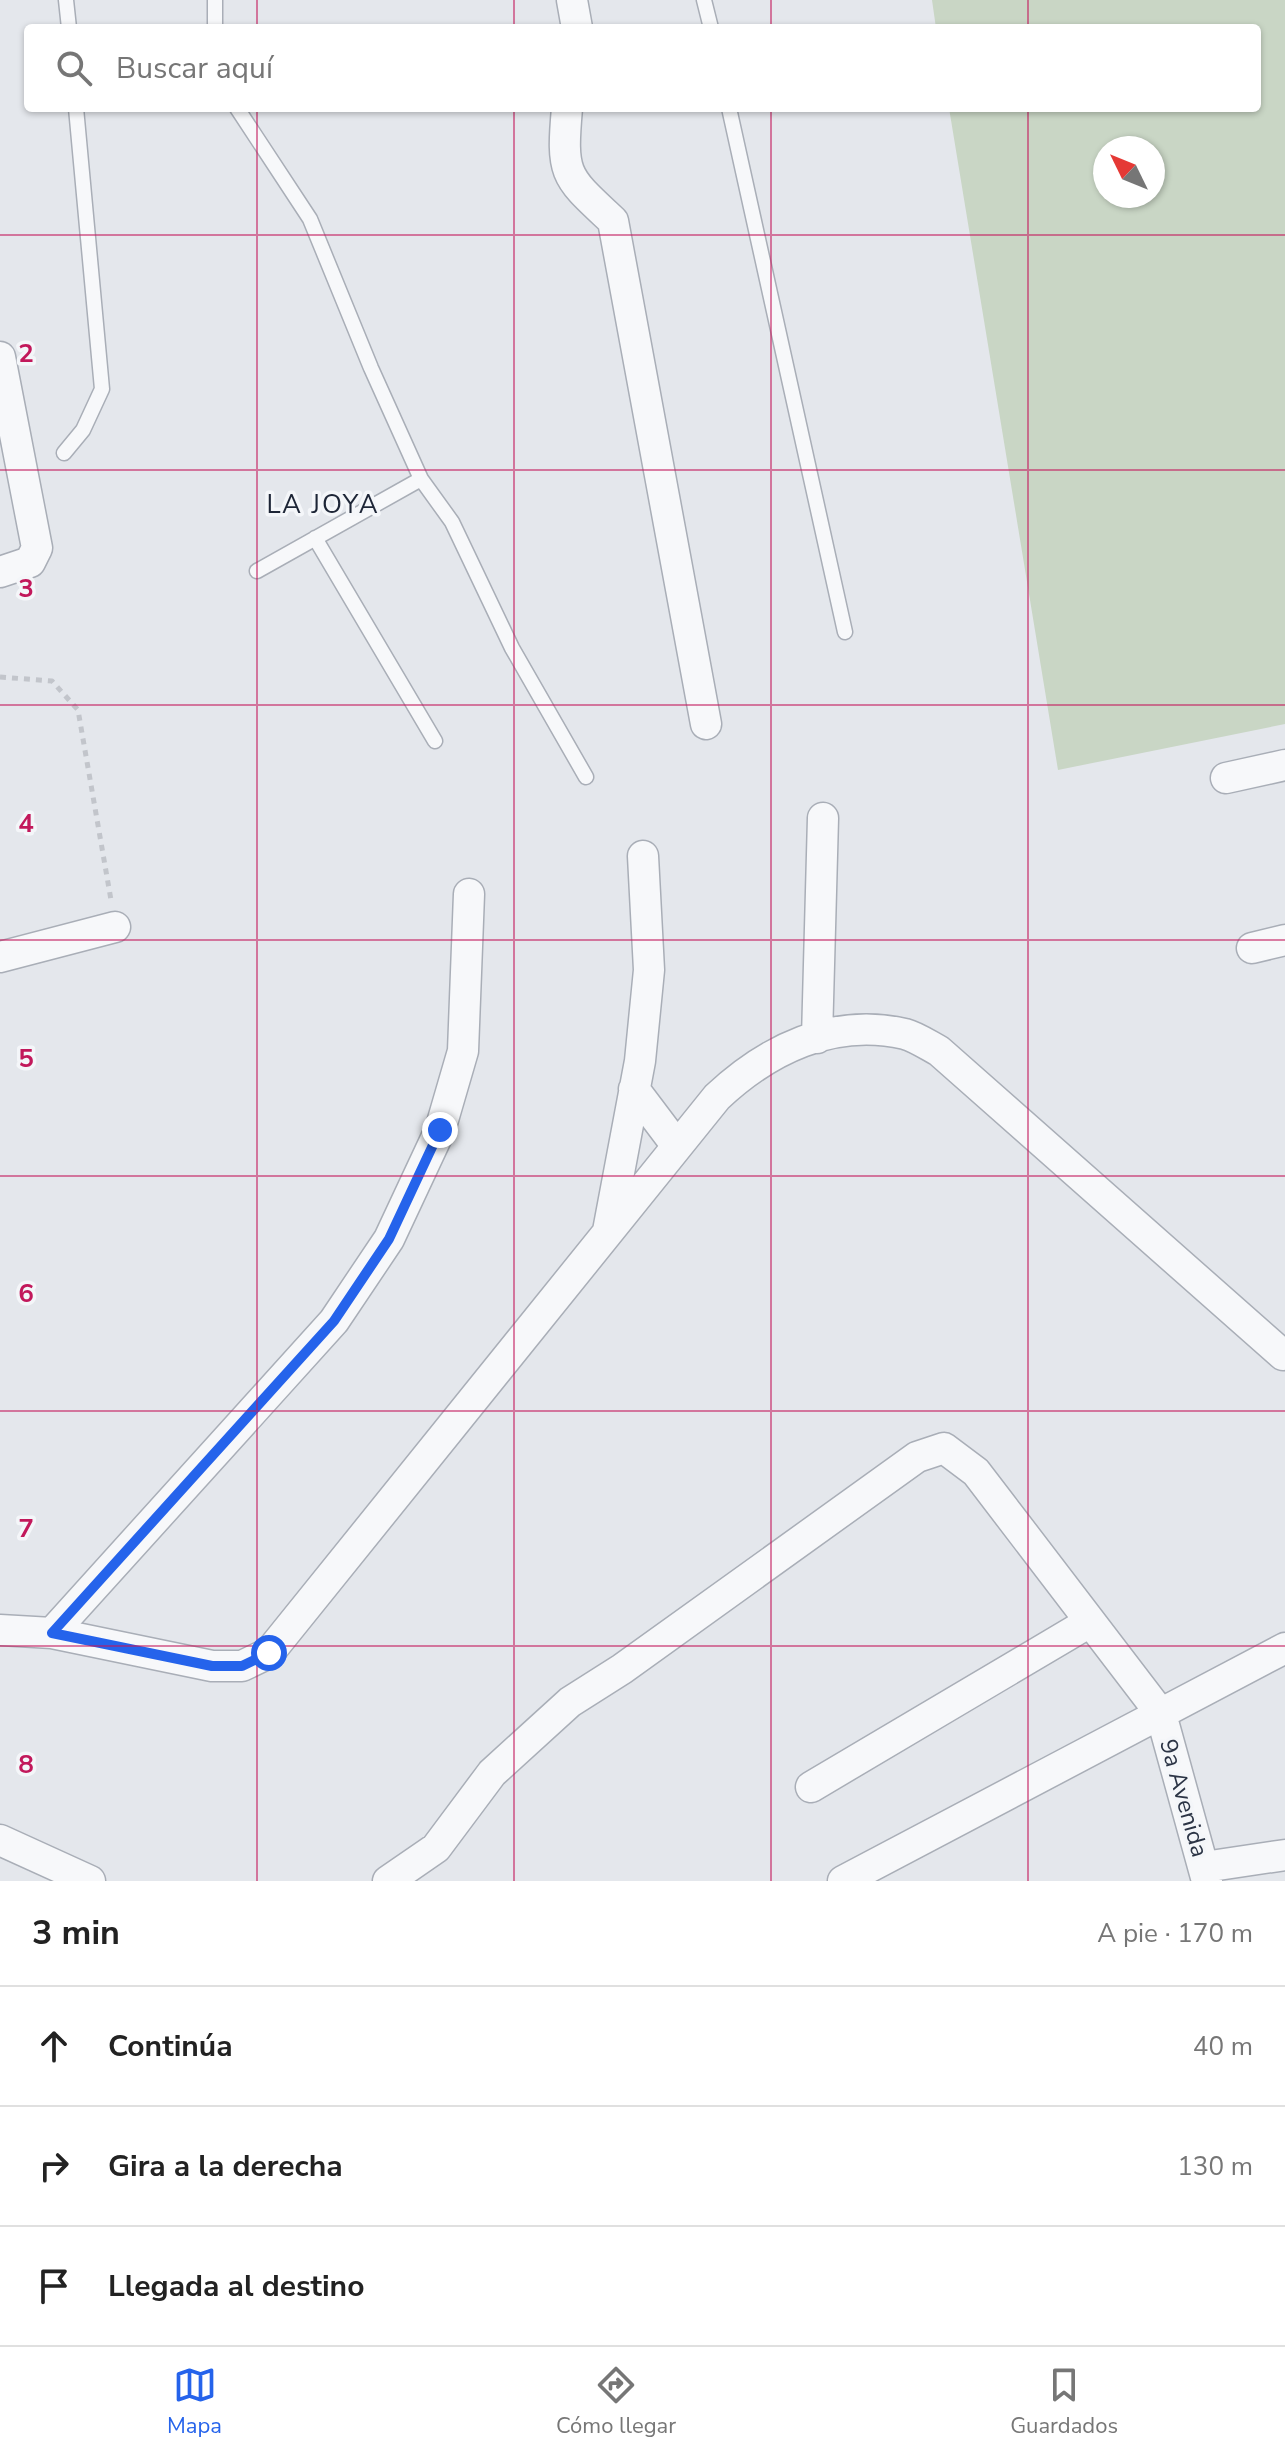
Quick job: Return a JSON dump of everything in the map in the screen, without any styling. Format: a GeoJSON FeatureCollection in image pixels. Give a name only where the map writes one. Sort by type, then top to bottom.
{"type":"FeatureCollection","features":[{"type":"Feature","properties":{"kind":"street"},"geometry":{"type":"LineString","coordinates":[[572,0],[576,24]]}},
{"type":"Feature","properties":{"kind":"street"},"geometry":{"type":"LineString","coordinates":[[567,112],[564,141],[569,180],[613,221],[706,724]]}},
{"type":"Feature","properties":{"kind":"street"},"geometry":{"type":"LineString","coordinates":[[0,357],[10,477],[37,548],[30,562],[0,572]]}},
{"type":"Feature","properties":{"kind":"street"},"geometry":{"type":"LineString","coordinates":[[1226,778],[1285,765]]}},
{"type":"Feature","properties":{"kind":"street"},"geometry":{"type":"LineString","coordinates":[[817,1038],[823,818]]}},
{"type":"Feature","properties":{"kind":"street"},"geometry":{"type":"LineString","coordinates":[[607,1234],[634,1089],[649,970],[643,856]]}},
{"type":"Feature","properties":{"kind":"street"},"geometry":{"type":"LineString","coordinates":[[52,1633],[334,1321],[389,1239],[440,1130],[463,1051],[469,894]]}},
{"type":"Feature","properties":{"kind":"street"},"geometry":{"type":"LineString","coordinates":[[0,957],[115,927]]}},
{"type":"Feature","properties":{"kind":"street"},"geometry":{"type":"LineString","coordinates":[[1252,948],[1285,940]]}},
{"type":"Feature","properties":{"kind":"street"},"geometry":{"type":"LineString","coordinates":[[0,1630],[52,1633],[212,1666],[242,1666],[269,1653],[717,1097],[747,1068],[773,1052],[817,1038],[870,1031],[906,1034],[939,1051],[1283,1355]]}},
{"type":"Feature","properties":{"kind":"street"},"geometry":{"type":"LineString","coordinates":[[634,1089],[677,1146]]}},
{"type":"Feature","properties":{"kind":"street"},"geometry":{"type":"LineString","coordinates":[[388,1881],[436,1848],[492,1773],[570,1702],[622,1669],[917,1457],[944,1448],[976,1472],[1088,1623],[1161,1714]]}},
{"type":"Feature","properties":{"kind":"street"},"geometry":{"type":"LineString","coordinates":[[811,1787],[1088,1623]]}},
{"type":"Feature","properties":{"kind":"street"},"geometry":{"type":"LineString","coordinates":[[843,1881],[1285,1648]]}},
{"type":"Feature","properties":{"kind":"street","name":"9a Avenida"},"geometry":{"type":"LineString","coordinates":[[1161,1714],[1206,1874]]}},
{"type":"Feature","properties":{"kind":"street"},"geometry":{"type":"LineString","coordinates":[[0,1840],[90,1881]]}},
{"type":"Feature","properties":{"kind":"street"},"geometry":{"type":"LineString","coordinates":[[1206,1874],[1285,1855]]}},
{"type":"Feature","properties":{"kind":"lane"},"geometry":{"type":"LineString","coordinates":[[66,0],[69,24]]}},
{"type":"Feature","properties":{"kind":"lane"},"geometry":{"type":"LineString","coordinates":[[215,0],[215,24]]}},
{"type":"Feature","properties":{"kind":"lane"},"geometry":{"type":"LineString","coordinates":[[704,0],[710,24]]}},
{"type":"Feature","properties":{"kind":"lane"},"geometry":{"type":"LineString","coordinates":[[64,453],[83,430],[102,389],[76,112]]}},
{"type":"Feature","properties":{"kind":"lane"},"geometry":{"type":"LineString","coordinates":[[240,112],[310,219],[371,368],[421,479],[452,522],[512,648],[586,777]]}},
{"type":"Feature","properties":{"kind":"lane"},"geometry":{"type":"LineString","coordinates":[[730,112],[845,632]]}},
{"type":"Feature","properties":{"kind":"lane"},"geometry":{"type":"LineString","coordinates":[[257,571],[421,479]]}},
{"type":"Feature","properties":{"kind":"lane"},"geometry":{"type":"LineString","coordinates":[[315,538],[435,741]]}},
{"type":"Feature","properties":{"kind":"path"},"geometry":{"type":"LineString","coordinates":[[0,677],[52,681],[78,710],[115,927]]}},
{"type":"Feature","properties":{"kind":"green space"},"geometry":{"type":"Polygon","coordinates":[[[932,0],[1285,0],[1285,724],[1058,770],[950,112],[1261,112],[1261,24],[935,24],[932,0]]]}},
{"type":"Feature","properties":{"kind":"district","name":"LA JOYA"},"geometry":{"type":"Point","coordinates":[323,504]}},
{"type":"Feature","properties":{"kind":"route"},"geometry":{"type":"LineString","coordinates":[[269,1653],[242,1666],[212,1666],[52,1633],[334,1321],[389,1239],[440,1130]]}}]}
